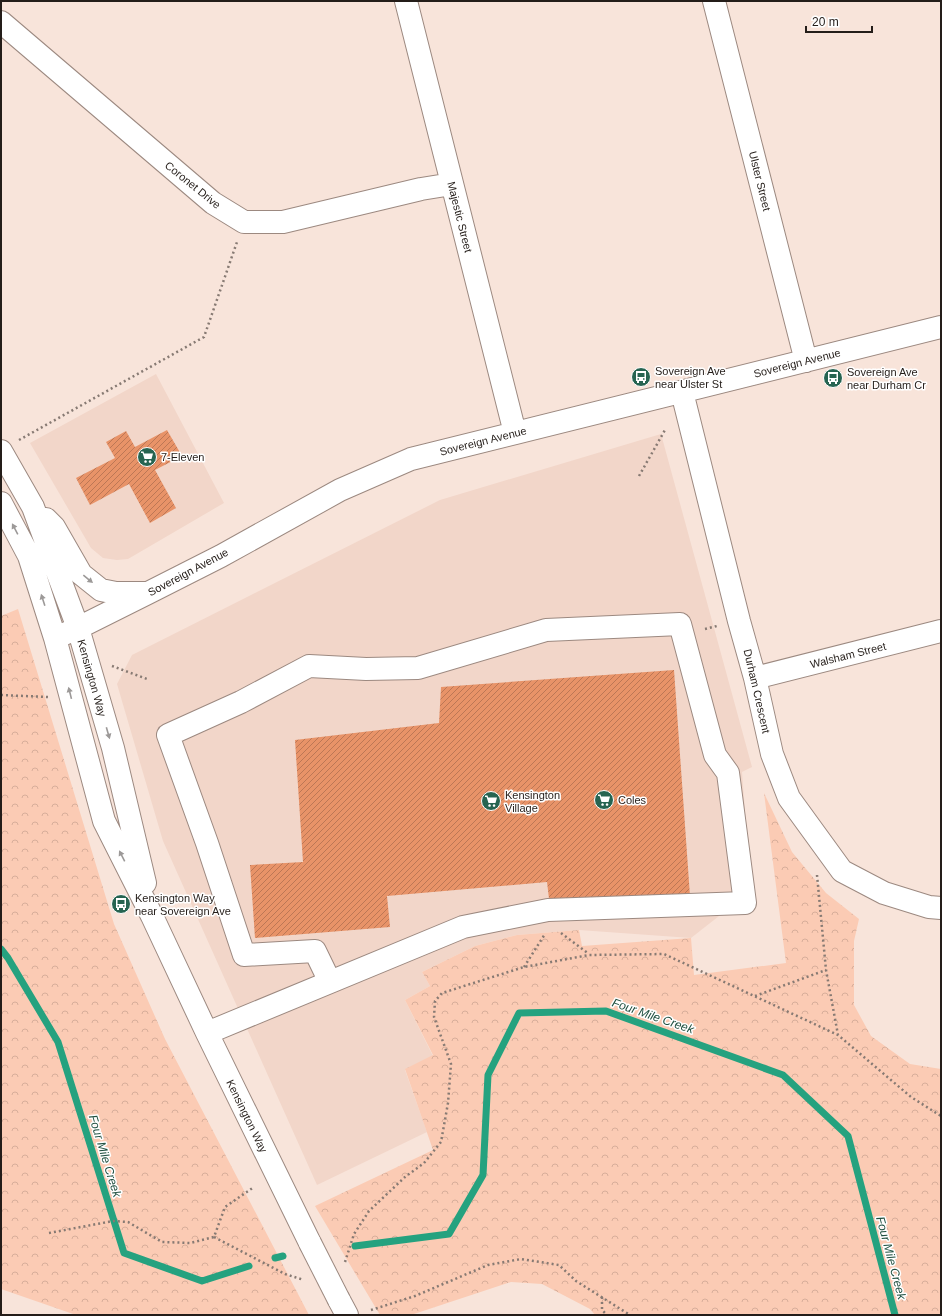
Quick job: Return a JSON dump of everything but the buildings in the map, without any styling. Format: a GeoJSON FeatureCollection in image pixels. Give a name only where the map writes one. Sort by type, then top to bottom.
{"type":"FeatureCollection","features":[{"type":"Feature","properties":{"kind":"street","name":"Majestic Street"},"geometry":{"type":"LineString","coordinates":[[406,1],[515,433]]}},
{"type":"Feature","properties":{"kind":"street","name":"Ulster Street"},"geometry":{"type":"LineString","coordinates":[[714,1],[806,361]]}},
{"type":"Feature","properties":{"kind":"street","name":"Coronet Drive"},"geometry":{"type":"LineString","coordinates":[[1,22],[213,203],[244,222]]}},
{"type":"Feature","properties":{"kind":"street"},"geometry":{"type":"LineString","coordinates":[[244,222],[283,222],[420,189],[452,184]]}},
{"type":"Feature","properties":{"kind":"street","name":"Sovereign Avenue"},"geometry":{"type":"LineString","coordinates":[[55,638],[78,628],[221,556],[340,490],[411,459],[941,327]]}},
{"type":"Feature","properties":{"kind":"street","name":"Durham Crescent"},"geometry":{"type":"LineString","coordinates":[[682,392],[739,621],[755,678],[772,754],[789,798],[842,871],[884,893],[929,907],[941,908]]}},
{"type":"Feature","properties":{"kind":"street","name":"Kensington Way"},"geometry":{"type":"LineString","coordinates":[[2,452],[33,507],[78,628],[112,748],[152,916]]}},
{"type":"Feature","properties":{"kind":"street","name":"Kensington Way"},"geometry":{"type":"LineString","coordinates":[[1,502],[29,556],[55,638],[104,821],[152,916],[207,1033],[310,1243],[343,1307]]}},
{"type":"Feature","properties":{"kind":"street"},"geometry":{"type":"LineString","coordinates":[[33,507],[54,527],[81,574],[101,590],[116,593],[148,593]]}},
{"type":"Feature","properties":{"kind":"street"},"geometry":{"type":"LineString","coordinates":[[207,1033],[463,927],[549,917],[745,902],[728,773],[715,755],[680,624],[546,630],[418,668],[366,669],[309,666],[241,702],[168,735],[207,843],[244,955],[315,951],[330,982]]}},
{"type":"Feature","properties":{"kind":"street","name":"Walsham Street"},"geometry":{"type":"LineString","coordinates":[[755,678],[941,631]]}},
{"type":"Feature","properties":{"kind":"path"},"geometry":{"type":"LineString","coordinates":[[2,452],[18,441],[204,337],[244,222]]}},
{"type":"Feature","properties":{"kind":"path"},"geometry":{"type":"LineString","coordinates":[[639,476],[665,430]]}},
{"type":"Feature","properties":{"kind":"path"},"geometry":{"type":"LineString","coordinates":[[683,635],[739,621]]}},
{"type":"Feature","properties":{"kind":"path"},"geometry":{"type":"LineString","coordinates":[[1,695],[53,697],[70,691]]}},
{"type":"Feature","properties":{"kind":"path"},"geometry":{"type":"LineString","coordinates":[[815,870],[817,877],[826,970],[838,1035]]}},
{"type":"Feature","properties":{"kind":"path"},"geometry":{"type":"LineString","coordinates":[[524,967],[549,917],[589,954]]}},
{"type":"Feature","properties":{"kind":"path"},"geometry":{"type":"LineString","coordinates":[[345,1264],[354,1234],[369,1211],[405,1177],[424,1163],[442,1142],[448,1104],[451,1064],[434,1017],[435,1001],[442,993],[524,967],[589,954],[664,954],[838,1035],[911,1097],[941,1116]]}},
{"type":"Feature","properties":{"kind":"path"},"geometry":{"type":"LineString","coordinates":[[755,996],[826,970]]}},
{"type":"Feature","properties":{"kind":"path"},"geometry":{"type":"LineString","coordinates":[[214,1237],[225,1207],[254,1187]]}},
{"type":"Feature","properties":{"kind":"path"},"geometry":{"type":"LineString","coordinates":[[49,1233],[113,1221],[128,1222],[162,1242],[190,1243],[214,1237],[284,1274],[309,1282]]}},
{"type":"Feature","properties":{"kind":"path"},"geometry":{"type":"LineString","coordinates":[[372,1310],[415,1296],[488,1265],[521,1259],[559,1265],[576,1281],[630,1315]]}},
{"type":"Feature","properties":{"kind":"path"},"geometry":{"type":"LineString","coordinates":[[602,1297],[602,1310],[607,1315]]}},
{"type":"Feature","properties":{"kind":"shaded area","name":"7-Eleven"},"geometry":{"type":"Polygon","coordinates":[[[156,374],[224,503],[128,559],[117,560],[103,558],[91,548],[30,443],[156,374]]]}},
{"type":"Feature","properties":{"kind":"shaded area"},"geometry":{"type":"Polygon","coordinates":[[[661,434],[752,767],[742,772],[751,891],[691,938],[579,930],[517,935],[475,946],[422,972],[430,986],[405,1000],[433,1056],[405,1070],[427,1132],[317,1185],[163,841],[117,684],[132,655],[440,500],[661,434]]]}},
{"type":"Feature","properties":{"kind":"green space"},"geometry":{"type":"Polygon","coordinates":[[[18,609],[114,924],[165,1039],[309,1315],[76,1315],[1,1289],[1,616],[18,609]]]}},
{"type":"Feature","properties":{"kind":"green space"},"geometry":{"type":"Polygon","coordinates":[[[764,793],[792,852],[826,893],[859,919],[854,941],[854,1005],[871,1036],[910,1064],[941,1069],[941,1315],[595,1315],[590,1309],[542,1284],[511,1282],[411,1315],[380,1315],[315,1206],[433,1150],[405,1069],[433,1055],[405,1000],[430,986],[422,972],[475,946],[517,935],[579,930],[582,946],[691,938],[694,975],[786,963],[764,793]]]}},
{"type":"Feature","properties":{"kind":"waterway","name":"Four Mile Creek"},"geometry":{"type":"LineString","coordinates":[[1,949],[8,958],[58,1042],[124,1253],[202,1281],[249,1266]]}},
{"type":"Feature","properties":{"kind":"waterway","name":"Four Mile Creek"},"geometry":{"type":"LineString","coordinates":[[355,1246],[449,1234],[483,1175],[488,1075],[519,1013],[606,1011],[783,1075],[848,1136],[895,1315]]}},
{"type":"Feature","properties":{"kind":"waterway","name":"Four Mile Creek"},"geometry":{"type":"LineString","coordinates":[[275,1258],[283,1256]]}},
{"type":"Feature","properties":{"kind":"place","name":"Sovereign Ave near Ulster St"},"geometry":{"type":"Point","coordinates":[641,377]}},
{"type":"Feature","properties":{"kind":"place","name":"Sovereign Ave near Durham Cr"},"geometry":{"type":"Point","coordinates":[833,378]}},
{"type":"Feature","properties":{"kind":"place","name":"7-Eleven"},"geometry":{"type":"Point","coordinates":[147,457]}},
{"type":"Feature","properties":{"kind":"place","name":"Coles"},"geometry":{"type":"Point","coordinates":[604,800]}},
{"type":"Feature","properties":{"kind":"place","name":"Kensington Village"},"geometry":{"type":"Point","coordinates":[491,801]}},
{"type":"Feature","properties":{"kind":"place","name":"Kensington Way near Sovereign Ave"},"geometry":{"type":"Point","coordinates":[121,904]}}]}
